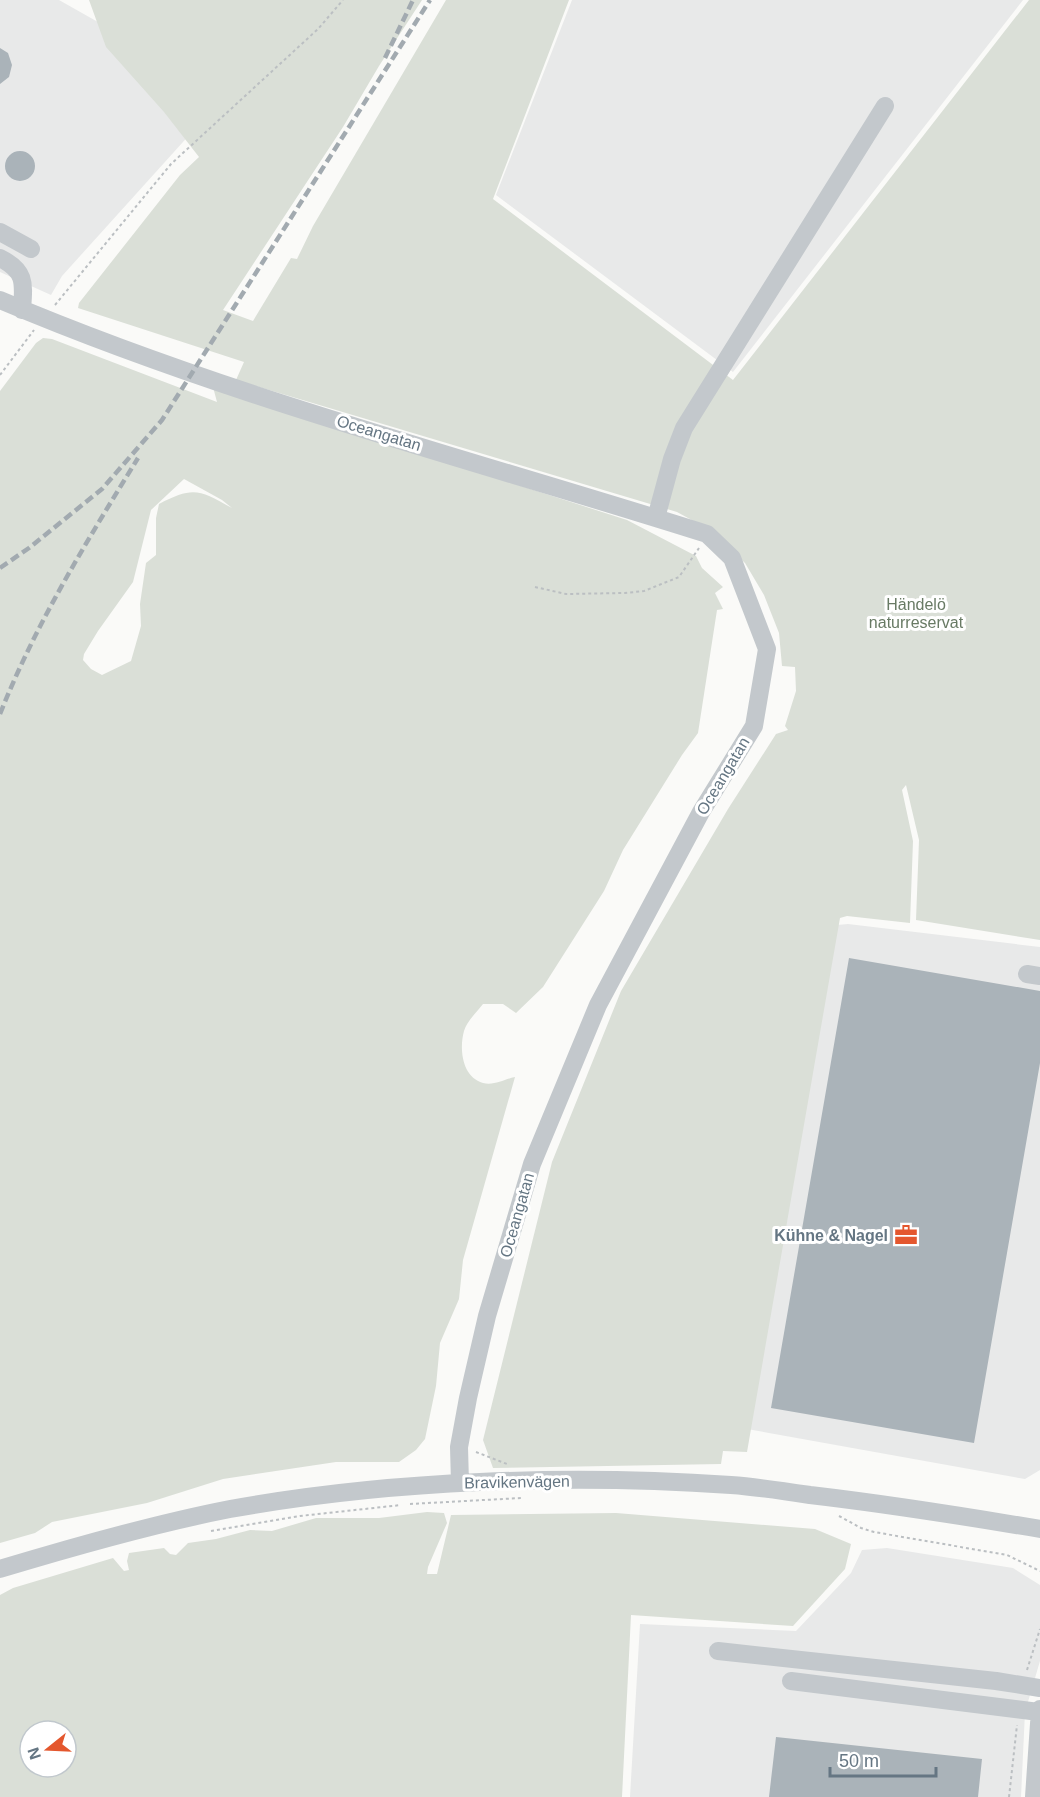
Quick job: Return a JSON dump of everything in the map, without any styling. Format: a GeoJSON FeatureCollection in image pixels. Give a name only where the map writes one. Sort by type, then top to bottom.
{"type":"FeatureCollection","features":[{"type":"Feature","properties":{"kind":"street"},"geometry":{"type":"LineString","coordinates":[[656,518],[672,459],[684,428],[885,106]]}},
{"type":"Feature","properties":{"kind":"street"},"geometry":{"type":"LineString","coordinates":[[0,232],[31,249]]}},
{"type":"Feature","properties":{"kind":"street"},"geometry":{"type":"LineString","coordinates":[[0,258],[18,269],[23,283],[22,310]]}},
{"type":"Feature","properties":{"kind":"street","name":"Oceangatan"},"geometry":{"type":"LineString","coordinates":[[0,300],[44,319],[216,383],[707,534],[732,558],[767,649],[754,726],[701,812],[598,1005],[532,1164],[488,1316],[468,1398],[459,1448],[460,1483]]}},
{"type":"Feature","properties":{"kind":"street","name":"Bravikenvägen"},"geometry":{"type":"LineString","coordinates":[[0,1569],[142,1529],[227,1510],[357,1491],[460,1483],[591,1481],[733,1485],[879,1503],[1040,1529]]}},
{"type":"Feature","properties":{"kind":"street"},"geometry":{"type":"LineString","coordinates":[[718,1651],[1040,1688]]}},
{"type":"Feature","properties":{"kind":"street"},"geometry":{"type":"LineString","coordinates":[[791,1681],[1040,1710],[1034,1797]]}},
{"type":"Feature","properties":{"kind":"path"},"geometry":{"type":"LineString","coordinates":[[0,375],[171,164],[318,29],[343,0]]}},
{"type":"Feature","properties":{"kind":"path"},"geometry":{"type":"LineString","coordinates":[[535,587],[566,594],[644,591],[679,577],[707,534]]}},
{"type":"Feature","properties":{"kind":"path"},"geometry":{"type":"LineString","coordinates":[[211,1531],[300,1516],[407,1504],[523,1498]]}},
{"type":"Feature","properties":{"kind":"path"},"geometry":{"type":"LineString","coordinates":[[834,1513],[861,1528],[874,1532],[1007,1555],[1040,1571]]}},
{"type":"Feature","properties":{"kind":"shaded area"},"geometry":{"type":"Polygon","coordinates":[[[0,0],[59,0],[128,39],[192,132],[62,276],[51,295],[0,272],[0,0]]]}},
{"type":"Feature","properties":{"kind":"shaded area"},"geometry":{"type":"Polygon","coordinates":[[[572,0],[1023,0],[733,372],[496,195],[572,0]]]}},
{"type":"Feature","properties":{"kind":"shaded area","name":"Kühne & Nagel"},"geometry":{"type":"Polygon","coordinates":[[[848,924],[1040,947],[1040,1470],[1025,1479],[736,1427],[815,927],[848,924]]]}},
{"type":"Feature","properties":{"kind":"shaded area"},"geometry":{"type":"Polygon","coordinates":[[[887,1548],[1013,1568],[1040,1585],[1040,1661],[1025,1712],[1021,1797],[630,1797],[640,1624],[796,1631],[851,1573],[862,1550],[887,1548]]]}},
{"type":"Feature","properties":{"kind":"green space","name":"Händelö naturreservat"},"geometry":{"type":"Polygon","coordinates":[[[89,0],[422,0],[343,127],[223,310],[253,321],[291,258],[297,259],[313,226],[446,0],[569,0],[493,199],[733,380],[1029,0],[1040,0],[1040,940],[916,920],[919,840],[906,785],[902,790],[913,841],[910,923],[847,916],[840,918],[747,1452],[723,1451],[721,1464],[493,1468],[483,1440],[552,1162],[621,991],[728,809],[776,734],[788,730],[785,726],[796,691],[795,667],[782,666],[779,633],[764,595],[745,563],[710,530],[677,512],[236,380],[244,362],[78,308],[79,303],[180,175],[199,157],[164,112],[106,47],[89,0]]]}},
{"type":"Feature","properties":{"kind":"green space"},"geometry":{"type":"Polygon","coordinates":[[[43,338],[52,339],[217,402],[213,387],[627,520],[696,556],[702,568],[723,587],[715,593],[723,609],[717,610],[698,733],[623,850],[604,891],[543,987],[516,1013],[503,1004],[483,1004],[465,1027],[462,1054],[470,1075],[487,1084],[515,1077],[463,1260],[459,1299],[440,1343],[436,1386],[425,1439],[416,1450],[399,1462],[336,1462],[223,1479],[147,1503],[52,1522],[35,1533],[0,1543],[0,391],[36,343],[43,338]],[[184,479],[151,510],[133,582],[84,654],[83,660],[91,669],[102,675],[131,661],[141,626],[140,604],[146,563],[156,555],[156,518],[159,504],[181,494],[196,493],[212,497],[232,508],[184,479]]]}},
{"type":"Feature","properties":{"kind":"green space"},"geometry":{"type":"Polygon","coordinates":[[[427,1512],[444,1513],[447,1523],[427,1574],[437,1574],[451,1515],[616,1513],[815,1529],[851,1544],[845,1569],[793,1626],[631,1615],[622,1797],[0,1797],[0,1595],[13,1588],[113,1558],[124,1571],[129,1570],[127,1561],[129,1553],[164,1548],[170,1554],[176,1555],[188,1543],[216,1539],[250,1530],[272,1531],[316,1518],[379,1518],[427,1512]]]}},
{"type":"Feature","properties":{"kind":"building"},"geometry":{"type":"Polygon","coordinates":[[[0,48],[8,53],[12,65],[9,77],[0,84],[0,48]]]}},
{"type":"Feature","properties":{"kind":"building"},"geometry":{"type":"Polygon","coordinates":[[[20,151],[26,152],[34,160],[34,172],[26,180],[20,181],[14,180],[6,172],[5,166],[6,160],[14,152],[20,151]]]}},
{"type":"Feature","properties":{"kind":"building","name":"Kühne & Nagel"},"geometry":{"type":"Polygon","coordinates":[[[849,958],[1040,991],[1040,1063],[974,1443],[771,1408],[849,958]]]}},
{"type":"Feature","properties":{"kind":"building"},"geometry":{"type":"Polygon","coordinates":[[[776,1737],[982,1759],[978,1797],[769,1797],[776,1737]]]}},
{"type":"Feature","properties":{"kind":"railway"},"geometry":{"type":"LineString","coordinates":[[385,58],[413,0]]}},
{"type":"Feature","properties":{"kind":"railway"},"geometry":{"type":"LineString","coordinates":[[0,568],[29,548],[102,489],[162,420],[430,0]]}},
{"type":"Feature","properties":{"kind":"railway"},"geometry":{"type":"LineString","coordinates":[[0,714],[46,615],[81,551],[138,458]]}},
{"type":"Feature","properties":{"kind":"place","name":"Kühne & Nagel"},"geometry":{"type":"Point","coordinates":[906,1235]}}]}
